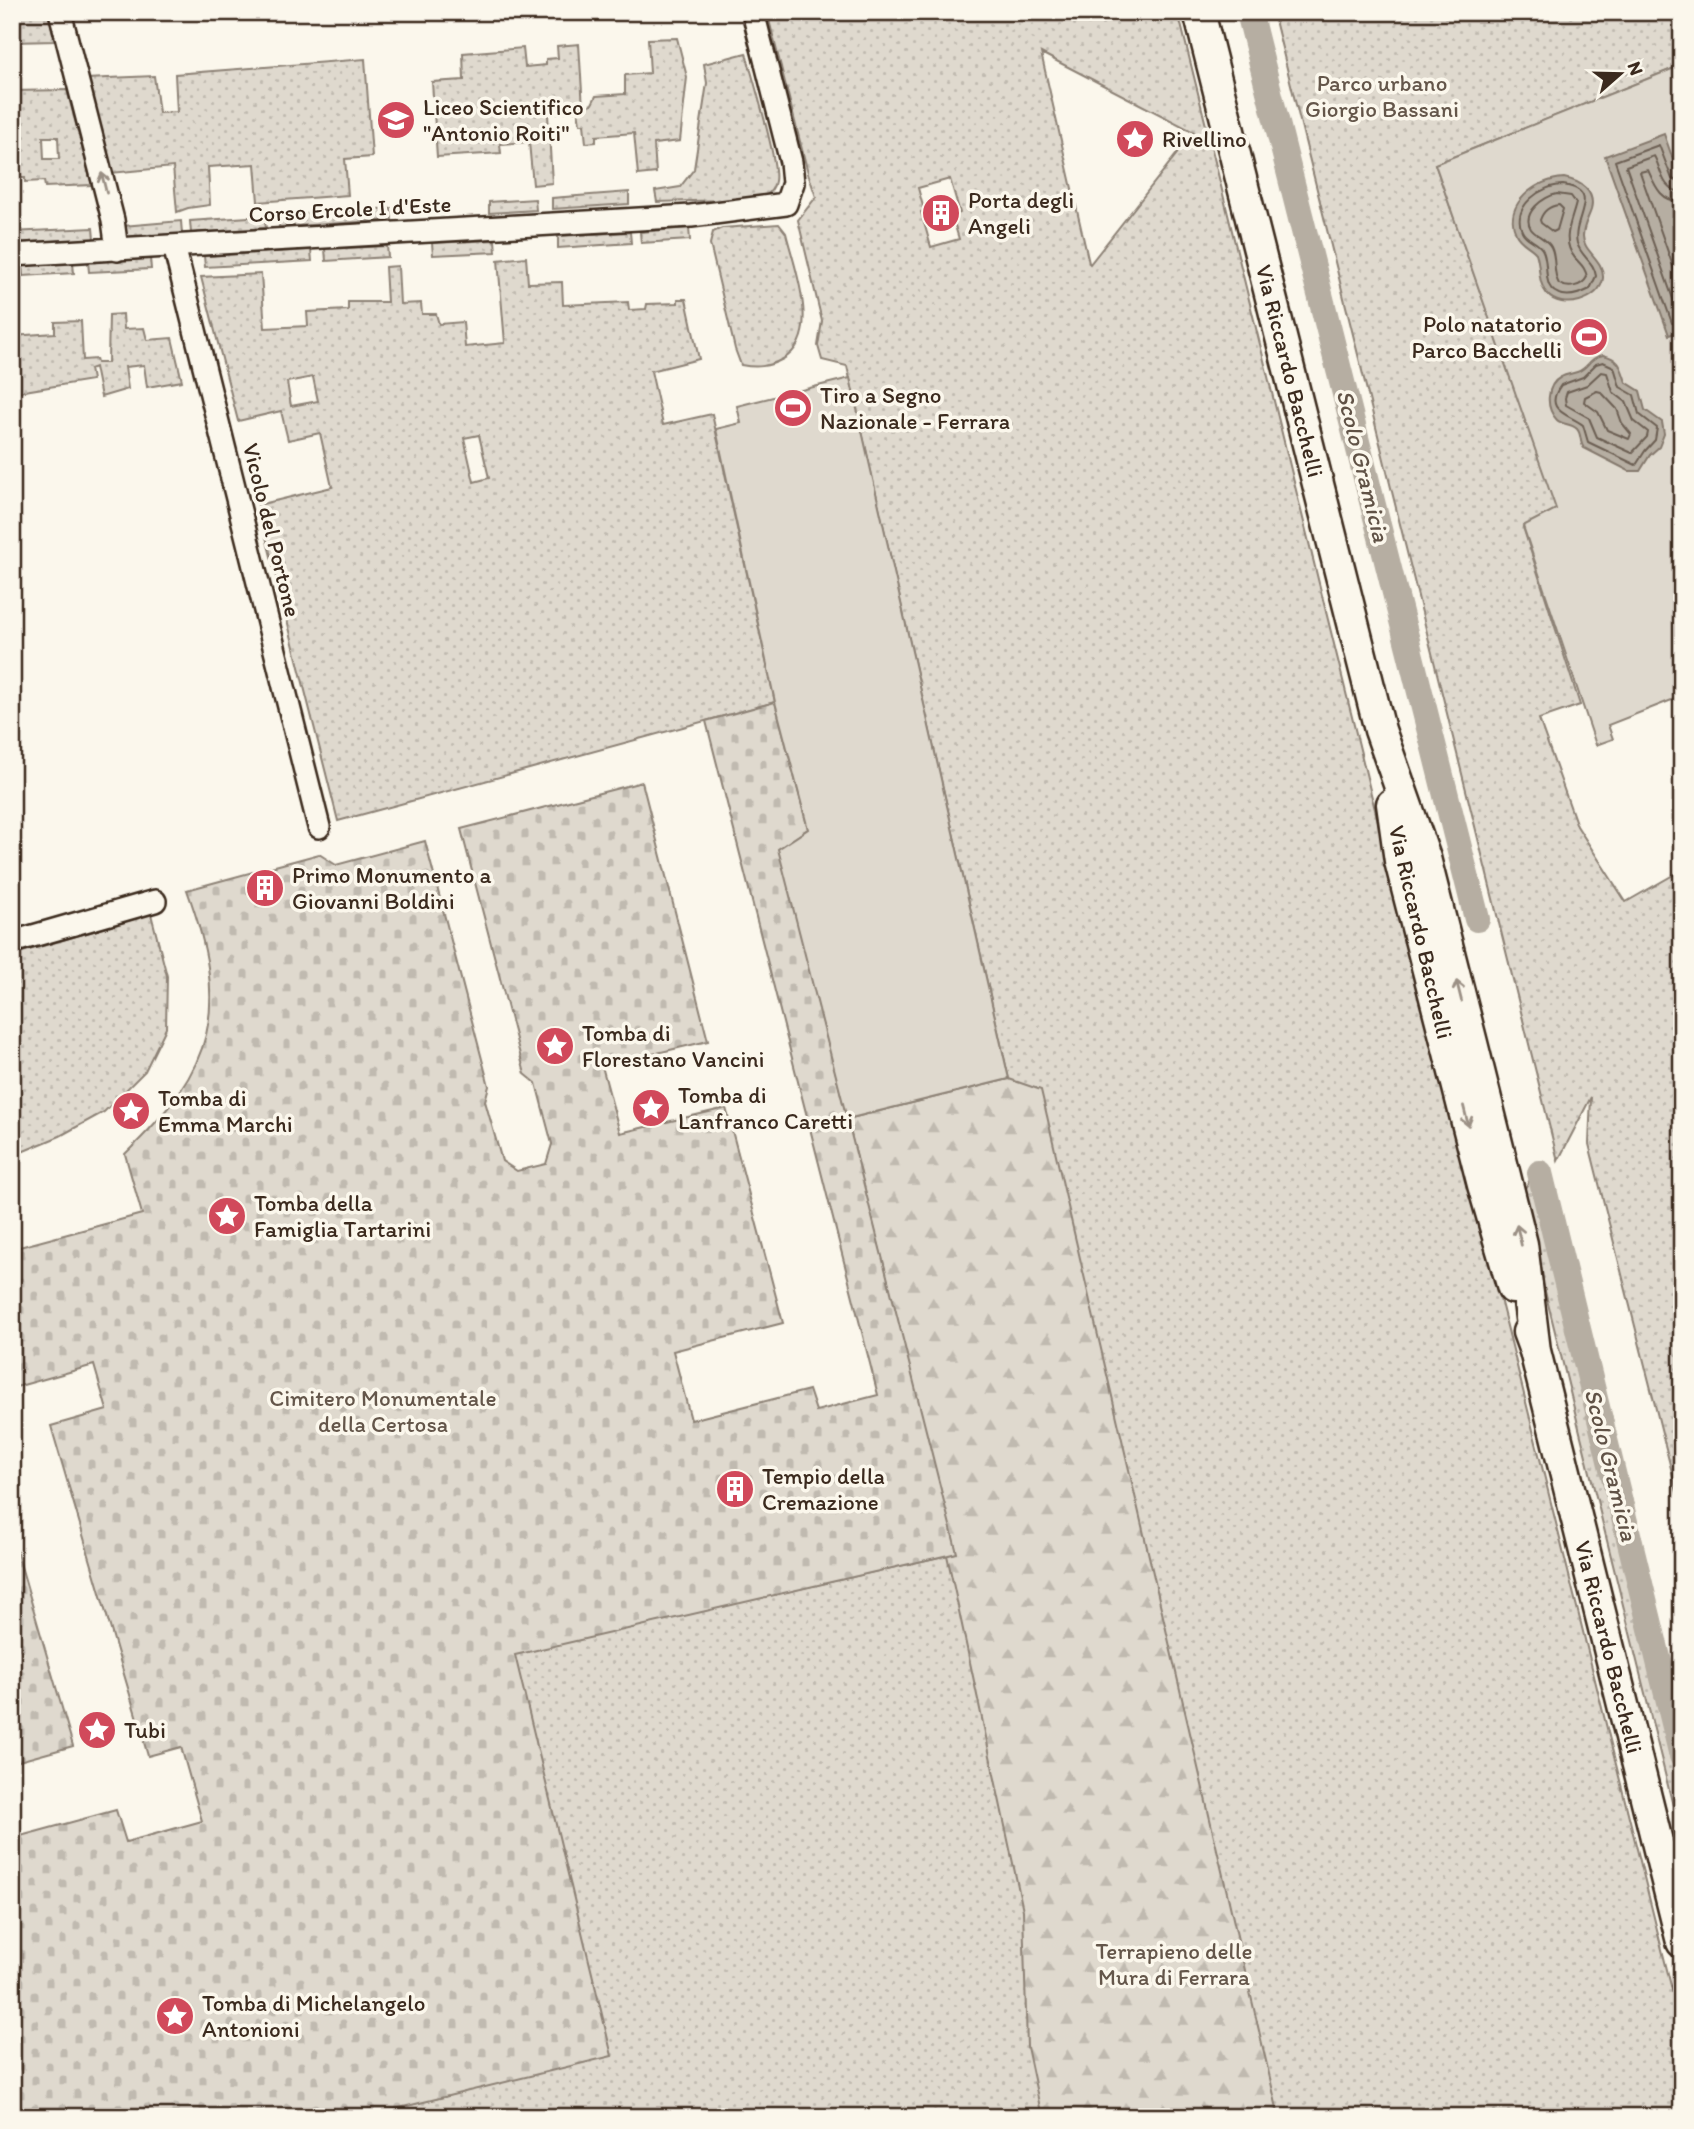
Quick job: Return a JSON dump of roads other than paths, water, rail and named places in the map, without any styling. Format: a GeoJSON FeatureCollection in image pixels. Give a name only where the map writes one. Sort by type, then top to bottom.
{"type":"FeatureCollection","features":[{"type":"Feature","properties":{"kind":"main road","name":"Via Riccardo Bacchelli"},"geometry":{"type":"LineString","coordinates":[[1199,12],[1380,730],[1425,858],[1461,1047],[1522,1244],[1535,1352],[1682,1942]]}},
{"type":"Feature","properties":{"kind":"street"},"geometry":{"type":"LineString","coordinates":[[60,12],[113,220],[117,250]]}},
{"type":"Feature","properties":{"kind":"street","name":"Corso Ercole I d'Este"},"geometry":{"type":"LineString","coordinates":[[12,255],[691,216],[786,204],[793,183],[791,162],[753,12]]}},
{"type":"Feature","properties":{"kind":"street","name":"Vicolo del Portone"},"geometry":{"type":"LineString","coordinates":[[174,246],[319,827]]}},
{"type":"Feature","properties":{"kind":"street"},"geometry":{"type":"LineString","coordinates":[[12,942],[155,901]]}},
{"type":"Feature","properties":{"kind":"water"},"geometry":{"type":"Polygon","coordinates":[[[1664,134],[1682,185],[1682,331],[1669,335],[1605,156],[1664,134]]]}},
{"type":"Feature","properties":{"kind":"water"},"geometry":{"type":"Polygon","coordinates":[[[1564,178],[1581,184],[1591,197],[1591,210],[1583,236],[1586,247],[1600,266],[1603,278],[1595,293],[1580,301],[1570,302],[1561,302],[1547,294],[1542,284],[1536,253],[1518,237],[1513,223],[1518,203],[1525,195],[1543,183],[1564,178]]]}},
{"type":"Feature","properties":{"kind":"water"},"geometry":{"type":"Polygon","coordinates":[[[1603,355],[1617,362],[1626,382],[1640,391],[1645,410],[1662,422],[1664,434],[1659,447],[1640,471],[1629,471],[1584,448],[1577,429],[1559,422],[1550,409],[1552,385],[1563,376],[1581,370],[1594,358],[1603,355]]]}},
{"type":"Feature","properties":{"kind":"waterway","name":"Scolo Gramicia"},"geometry":{"type":"LineString","coordinates":[[1249,12],[1477,919]]}},
{"type":"Feature","properties":{"kind":"waterway","name":"Scolo Gramicia"},"geometry":{"type":"LineString","coordinates":[[1540,1173],[1682,1756]]}},
{"type":"Feature","properties":{"kind":"place","name":"Liceo Scientifico \"Antonio Roiti\""},"geometry":{"type":"Point","coordinates":[396,120]}},
{"type":"Feature","properties":{"kind":"place","name":"Rivellino"},"geometry":{"type":"Point","coordinates":[1135,139]}},
{"type":"Feature","properties":{"kind":"place","name":"Porta degli Angeli"},"geometry":{"type":"Point","coordinates":[941,213]}},
{"type":"Feature","properties":{"kind":"place","name":"Polo natatorio Parco Bacchelli"},"geometry":{"type":"Point","coordinates":[1589,337]}},
{"type":"Feature","properties":{"kind":"place","name":"Tiro a Segno Nazionale - Ferrara"},"geometry":{"type":"Point","coordinates":[793,408]}},
{"type":"Feature","properties":{"kind":"place","name":"Primo Monumento a Giovanni Boldini"},"geometry":{"type":"Point","coordinates":[265,888]}},
{"type":"Feature","properties":{"kind":"place","name":"Tomba di Florestano Vancini"},"geometry":{"type":"Point","coordinates":[555,1046]}},
{"type":"Feature","properties":{"kind":"place","name":"Tomba di Lanfranco Caretti"},"geometry":{"type":"Point","coordinates":[651,1108]}},
{"type":"Feature","properties":{"kind":"place","name":"Tomba di Emma Marchi"},"geometry":{"type":"Point","coordinates":[131,1111]}},
{"type":"Feature","properties":{"kind":"place","name":"Tomba della Famiglia Tartarini"},"geometry":{"type":"Point","coordinates":[227,1216]}},
{"type":"Feature","properties":{"kind":"place","name":"Tempio della Cremazione"},"geometry":{"type":"Point","coordinates":[735,1489]}},
{"type":"Feature","properties":{"kind":"place","name":"Tubi"},"geometry":{"type":"Point","coordinates":[97,1730]}},
{"type":"Feature","properties":{"kind":"place","name":"Tomba di Michelangelo Antonioni"},"geometry":{"type":"Point","coordinates":[175,2016]}},
{"type":"Feature","properties":{"kind":"park label","name":"Parco urbano Giorgio Bassani"},"geometry":{"type":"Point","coordinates":[1382,96]}},
{"type":"Feature","properties":{"kind":"park label","name":"Cimitero Monumentale della Certosa"},"geometry":{"type":"Point","coordinates":[383,1411]}},
{"type":"Feature","properties":{"kind":"park label","name":"Terrapieno delle Mura di Ferrara"},"geometry":{"type":"Point","coordinates":[1174,1964]}}]}
